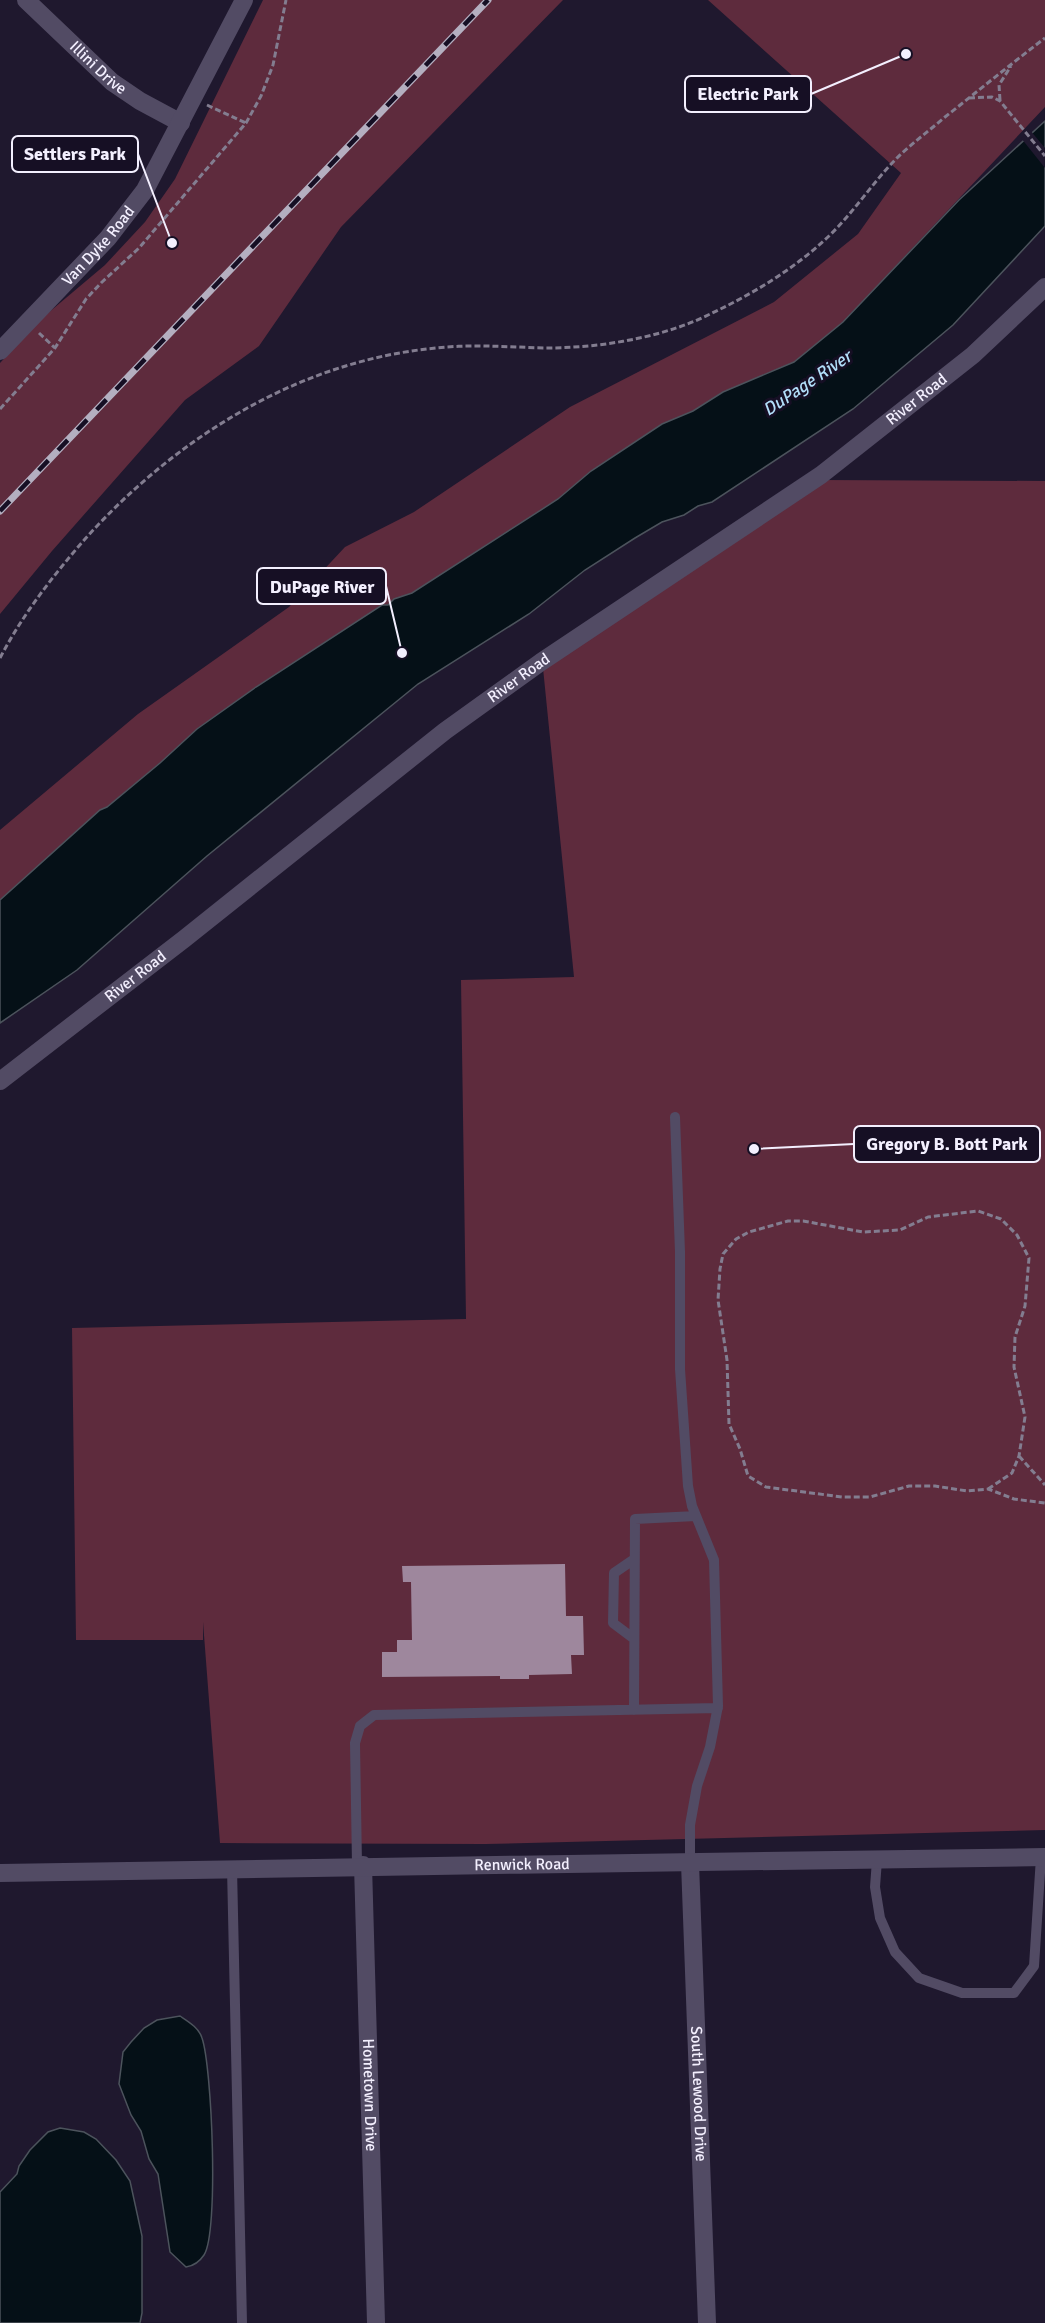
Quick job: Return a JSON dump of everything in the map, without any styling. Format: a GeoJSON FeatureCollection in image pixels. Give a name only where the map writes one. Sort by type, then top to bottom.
{"type":"FeatureCollection","features":[{"type":"Feature","properties":{"kind":"street","name":"Illini Drive"},"geometry":{"type":"LineString","coordinates":[[26,0],[112,82],[140,101],[181,123]]}},
{"type":"Feature","properties":{"kind":"street","name":"Van Dyke Road"},"geometry":{"type":"LineString","coordinates":[[3,341],[108,238],[145,190],[244,0]]}},
{"type":"Feature","properties":{"kind":"street","name":"River Road"},"geometry":{"type":"LineString","coordinates":[[0,1081],[184,939],[445,731],[541,662],[821,475],[974,355],[1045,287]]}},
{"type":"Feature","properties":{"kind":"street","name":"Renwick Road"},"geometry":{"type":"LineString","coordinates":[[0,1873],[360,1865],[690,1863],[1043,1857]]}},
{"type":"Feature","properties":{"kind":"street","name":"South Lewood Drive"},"geometry":{"type":"LineString","coordinates":[[690,1863],[707,2323]]}},
{"type":"Feature","properties":{"kind":"street","name":"Hometown Drive"},"geometry":{"type":"LineString","coordinates":[[360,1865],[376,2323]]}},
{"type":"Feature","properties":{"kind":"lane"},"geometry":{"type":"LineString","coordinates":[[675,1117],[681,1252],[681,1369],[688,1486],[696,1516],[714,1560],[718,1708],[710,1747],[697,1786],[690,1825],[690,1863]]}},
{"type":"Feature","properties":{"kind":"lane"},"geometry":{"type":"LineString","coordinates":[[634,1710],[634,1519],[696,1516]]}},
{"type":"Feature","properties":{"kind":"lane"},"geometry":{"type":"LineString","coordinates":[[633,1560],[614,1573],[613,1623],[633,1638]]}},
{"type":"Feature","properties":{"kind":"lane"},"geometry":{"type":"LineString","coordinates":[[360,1865],[355,1743],[360,1726],[374,1715],[718,1708]]}},
{"type":"Feature","properties":{"kind":"lane"},"geometry":{"type":"LineString","coordinates":[[877,1860],[875,1887],[880,1918],[895,1953],[919,1978],[962,1993],[1014,1993],[1034,1966],[1043,1857]]}},
{"type":"Feature","properties":{"kind":"lane"},"geometry":{"type":"LineString","coordinates":[[232,1868],[242,2323]]}},
{"type":"Feature","properties":{"kind":"path"},"geometry":{"type":"LineString","coordinates":[[0,409],[55,348],[86,300],[139,248],[246,123],[261,96],[273,65],[286,0]]}},
{"type":"Feature","properties":{"kind":"path"},"geometry":{"type":"LineString","coordinates":[[0,658],[37,596],[99,524],[147,477],[181,449],[228,418],[300,382],[335,369],[379,358],[434,348],[472,346],[546,348],[587,345],[650,335],[691,322],[763,286],[801,261],[830,235],[900,155],[1045,38]]}},
{"type":"Feature","properties":{"kind":"path"},"geometry":{"type":"LineString","coordinates":[[1000,101],[999,85],[1014,62]]}},
{"type":"Feature","properties":{"kind":"path"},"geometry":{"type":"LineString","coordinates":[[968,99],[992,97],[1000,101],[1045,156]]}},
{"type":"Feature","properties":{"kind":"path"},"geometry":{"type":"LineString","coordinates":[[194,99],[246,123]]}},
{"type":"Feature","properties":{"kind":"path"},"geometry":{"type":"LineString","coordinates":[[988,1490],[1012,1473],[1019,1456],[1025,1417],[1014,1367],[1015,1337],[1025,1306],[1029,1258],[1017,1235],[1000,1219],[978,1211],[928,1217],[900,1230],[863,1232],[803,1221],[788,1221],[749,1232],[736,1239],[723,1254],[718,1300],[727,1359],[729,1425],[740,1449],[748,1476],[766,1487],[842,1497],[870,1497],[909,1486],[935,1486],[967,1491],[988,1490],[1014,1499],[1045,1503]]}},
{"type":"Feature","properties":{"kind":"path"},"geometry":{"type":"LineString","coordinates":[[1019,1456],[1045,1485]]}},
{"type":"Feature","properties":{"kind":"shaded area"},"geometry":{"type":"Polygon","coordinates":[[[263,0],[563,0],[341,227],[259,346],[185,400],[52,551],[0,614],[0,363],[41,319],[105,265],[145,222],[175,179],[263,0]]]}},
{"type":"Feature","properties":{"kind":"shaded area"},"geometry":{"type":"Polygon","coordinates":[[[708,0],[1045,0],[1045,107],[843,322],[794,362],[723,392],[693,411],[662,424],[591,471],[558,499],[412,593],[394,599],[388,605],[382,605],[256,687],[197,729],[160,763],[107,807],[100,810],[0,900],[0,830],[138,714],[289,607],[345,547],[414,512],[570,407],[774,302],[858,234],[901,173],[708,0]]]}},
{"type":"Feature","properties":{"kind":"shaded area"},"geometry":{"type":"Polygon","coordinates":[[[821,480],[1045,481],[1045,1830],[485,1844],[220,1843],[203,1622],[203,1640],[76,1640],[72,1328],[466,1319],[461,980],[574,977],[543,668],[821,480]]]}},
{"type":"Feature","properties":{"kind":"water"},"geometry":{"type":"Polygon","coordinates":[[[1045,121],[1045,226],[953,325],[853,409],[712,502],[662,522],[635,538],[585,570],[529,614],[418,684],[207,856],[77,970],[0,1023],[0,900],[100,810],[107,807],[160,763],[197,729],[256,687],[382,605],[388,605],[394,599],[412,593],[558,499],[591,471],[662,424],[693,411],[723,392],[794,362],[843,322],[959,200],[1045,121]]]}},
{"type":"Feature","properties":{"kind":"water"},"geometry":{"type":"Polygon","coordinates":[[[180,2016],[201,2034],[206,2055],[211,2113],[213,2184],[209,2240],[204,2255],[194,2264],[186,2267],[170,2252],[158,2174],[149,2159],[141,2131],[131,2115],[119,2084],[123,2052],[131,2042],[144,2028],[157,2020],[180,2016]]]}},
{"type":"Feature","properties":{"kind":"water"},"geometry":{"type":"Polygon","coordinates":[[[60,2128],[84,2132],[96,2139],[116,2160],[130,2181],[142,2236],[140,2323],[0,2323],[0,2192],[17,2174],[19,2166],[30,2150],[48,2132],[60,2128]]]}},
{"type":"Feature","properties":{"kind":"pier"},"geometry":{"type":"Polygon","coordinates":[[[1030,130],[1045,148],[1045,168],[1021,138],[1030,130]]]}},
{"type":"Feature","properties":{"kind":"building"},"geometry":{"type":"Polygon","coordinates":[[[565,1564],[566,1616],[583,1616],[584,1655],[571,1655],[572,1674],[529,1675],[529,1679],[500,1679],[500,1676],[382,1677],[382,1652],[397,1652],[397,1640],[412,1640],[411,1582],[403,1582],[402,1566],[565,1564]]]}},
{"type":"Feature","properties":{"kind":"railway"},"geometry":{"type":"LineString","coordinates":[[0,511],[488,0]]}},
{"type":"Feature","properties":{"kind":"place","name":"Electric Park"},"geometry":{"type":"Point","coordinates":[906,54]}},
{"type":"Feature","properties":{"kind":"place","name":"Settlers Park"},"geometry":{"type":"Point","coordinates":[172,243]}},
{"type":"Feature","properties":{"kind":"place","name":"DuPage River"},"geometry":{"type":"Point","coordinates":[402,653]}},
{"type":"Feature","properties":{"kind":"place","name":"Gregory B. Bott Park"},"geometry":{"type":"Point","coordinates":[754,1149]}}]}
